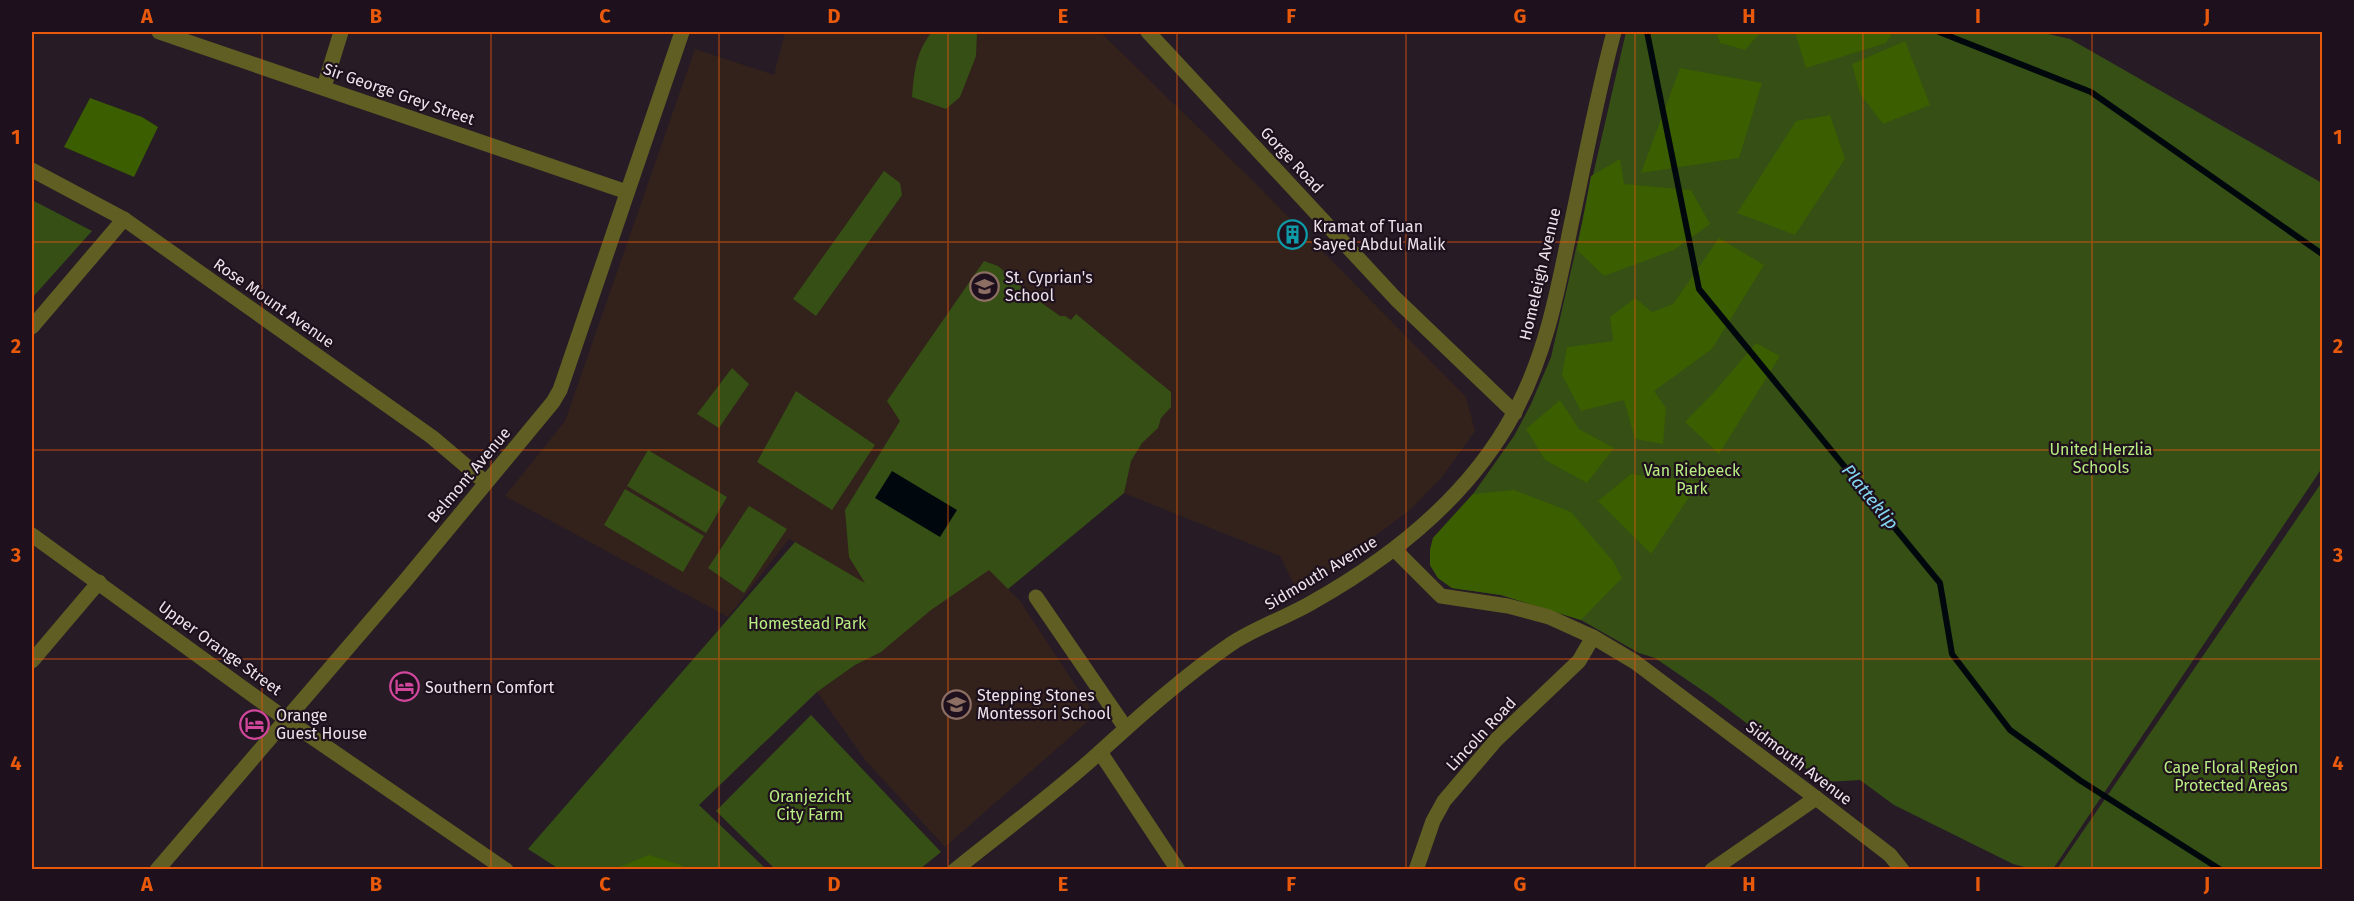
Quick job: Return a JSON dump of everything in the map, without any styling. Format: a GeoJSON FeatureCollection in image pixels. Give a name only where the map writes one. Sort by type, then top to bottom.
{"type":"FeatureCollection","features":[{"type":"Feature","properties":{"kind":"street","name":"Sir George Grey Street"},"geometry":{"type":"LineString","coordinates":[[159,32],[627,192]]}},
{"type":"Feature","properties":{"kind":"street"},"geometry":{"type":"LineString","coordinates":[[324,87],[341,32]]}},
{"type":"Feature","properties":{"kind":"street","name":"Belmont Avenue"},"geometry":{"type":"LineString","coordinates":[[157,870],[405,581],[485,482],[544,414],[560,390],[682,32]]}},
{"type":"Feature","properties":{"kind":"street","name":"Gorge Road"},"geometry":{"type":"LineString","coordinates":[[1148,32],[1396,299],[1515,413]]}},
{"type":"Feature","properties":{"kind":"street","name":"Homeleigh Avenue"},"geometry":{"type":"LineString","coordinates":[[1395,550],[1440,510],[1479,469],[1515,413],[1534,369],[1549,326],[1600,82],[1614,32]]}},
{"type":"Feature","properties":{"kind":"street","name":"Rose Mount Avenue"},"geometry":{"type":"LineString","coordinates":[[32,170],[124,219],[432,437],[485,482]]}},
{"type":"Feature","properties":{"kind":"street"},"geometry":{"type":"LineString","coordinates":[[32,327],[124,219]]}},
{"type":"Feature","properties":{"kind":"street","name":"Upper Orange Street"},"geometry":{"type":"LineString","coordinates":[[32,535],[287,720],[506,870]]}},
{"type":"Feature","properties":{"kind":"street","name":"Sidmouth Avenue"},"geometry":{"type":"LineString","coordinates":[[955,870],[1100,752],[1125,727],[1232,643],[1310,604],[1353,579],[1395,550],[1441,596],[1508,606],[1535,613],[1593,637],[1652,674],[1890,855],[1902,870]]}},
{"type":"Feature","properties":{"kind":"street"},"geometry":{"type":"LineString","coordinates":[[32,660],[99,582]]}},
{"type":"Feature","properties":{"kind":"street"},"geometry":{"type":"LineString","coordinates":[[1036,597],[1125,727]]}},
{"type":"Feature","properties":{"kind":"street","name":"Lincoln Road"},"geometry":{"type":"LineString","coordinates":[[1416,870],[1433,821],[1444,801],[1496,740],[1579,662],[1593,637]]}},
{"type":"Feature","properties":{"kind":"street"},"geometry":{"type":"LineString","coordinates":[[1100,752],[1178,870]]}},
{"type":"Feature","properties":{"kind":"street"},"geometry":{"type":"LineString","coordinates":[[1712,870],[1816,798]]}},
{"type":"Feature","properties":{"kind":"shaded area","name":"St. Cyprian's School"},"geometry":{"type":"Polygon","coordinates":[[[785,32],[1100,32],[1247,175],[1466,397],[1475,431],[1442,477],[1410,510],[1298,593],[1280,556],[1124,493],[1008,589],[1020,601],[1095,715],[945,847],[866,761],[817,692],[855,665],[881,652],[905,607],[789,539],[728,617],[505,496],[565,421],[695,49],[774,75],[785,32]]]}},
{"type":"Feature","properties":{"kind":"shaded area"},"geometry":{"type":"Polygon","coordinates":[[[892,471],[957,510],[940,537],[875,498],[892,471]]]}},
{"type":"Feature","properties":{"kind":"green space"},"geometry":{"type":"Polygon","coordinates":[[[932,32],[977,32],[976,56],[960,97],[946,109],[912,97],[919,54],[932,32]]]}},
{"type":"Feature","properties":{"kind":"green space","name":"Van Riebeeck Park"},"geometry":{"type":"Polygon","coordinates":[[[1626,32],[2040,32],[2070,39],[2322,183],[2322,468],[2053,869],[2032,869],[2013,864],[1894,805],[1860,780],[1824,782],[1712,697],[1655,658],[1639,653],[1581,620],[1501,595],[1452,588],[1438,578],[1430,565],[1433,538],[1473,494],[1514,436],[1531,404],[1551,357],[1626,32]]]}},
{"type":"Feature","properties":{"kind":"green space"},"geometry":{"type":"Polygon","coordinates":[[[1716,32],[1766,32],[1759,34],[1745,50],[1720,43],[1716,32]]]}},
{"type":"Feature","properties":{"kind":"green space"},"geometry":{"type":"Polygon","coordinates":[[[1795,32],[1893,32],[1886,43],[1806,68],[1795,32]]]}},
{"type":"Feature","properties":{"kind":"green space"},"geometry":{"type":"Polygon","coordinates":[[[1905,41],[1930,105],[1883,124],[1860,94],[1852,64],[1905,41]]]}},
{"type":"Feature","properties":{"kind":"green space"},"geometry":{"type":"Polygon","coordinates":[[[1680,68],[1762,83],[1739,158],[1641,173],[1680,68]]]}},
{"type":"Feature","properties":{"kind":"green space"},"geometry":{"type":"Polygon","coordinates":[[[90,98],[142,117],[158,127],[134,177],[64,147],[90,98]]]}},
{"type":"Feature","properties":{"kind":"green space"},"geometry":{"type":"Polygon","coordinates":[[[1830,115],[1845,159],[1795,235],[1737,213],[1796,121],[1830,115]]]}},
{"type":"Feature","properties":{"kind":"green space"},"geometry":{"type":"Polygon","coordinates":[[[1620,159],[1624,184],[1691,190],[1710,224],[1674,250],[1604,276],[1577,250],[1591,176],[1620,159]]]}},
{"type":"Feature","properties":{"kind":"green space"},"geometry":{"type":"Polygon","coordinates":[[[884,171],[900,183],[902,195],[816,316],[793,299],[884,171]]]}},
{"type":"Feature","properties":{"kind":"green space"},"geometry":{"type":"Polygon","coordinates":[[[32,200],[92,231],[32,298],[32,200]]]}},
{"type":"Feature","properties":{"kind":"green space"},"geometry":{"type":"Polygon","coordinates":[[[1719,238],[1764,265],[1712,349],[1654,391],[1666,408],[1663,444],[1635,439],[1624,400],[1581,411],[1562,375],[1567,347],[1613,341],[1610,317],[1635,298],[1652,312],[1673,304],[1719,238]]]}},
{"type":"Feature","properties":{"kind":"green space","name":"Homestead Park"},"geometry":{"type":"Polygon","coordinates":[[[984,261],[998,266],[1029,294],[1060,316],[1071,320],[1076,314],[1171,392],[1171,407],[1161,418],[1158,428],[1142,443],[1131,461],[1124,493],[1008,589],[989,570],[931,610],[881,652],[855,665],[817,692],[699,805],[766,869],[559,869],[528,849],[795,542],[865,583],[849,557],[845,510],[900,421],[887,401],[984,261]]]}},
{"type":"Feature","properties":{"kind":"green space"},"geometry":{"type":"Polygon","coordinates":[[[1756,343],[1780,356],[1719,454],[1685,422],[1756,343]]]}},
{"type":"Feature","properties":{"kind":"green space"},"geometry":{"type":"Polygon","coordinates":[[[732,368],[749,384],[719,428],[697,414],[732,368]]]}},
{"type":"Feature","properties":{"kind":"green space"},"geometry":{"type":"Polygon","coordinates":[[[796,391],[875,445],[832,510],[757,462],[796,391]]]}},
{"type":"Feature","properties":{"kind":"green space"},"geometry":{"type":"Polygon","coordinates":[[[1560,400],[1579,429],[1614,448],[1587,483],[1545,460],[1526,429],[1560,400]]]}},
{"type":"Feature","properties":{"kind":"green space"},"geometry":{"type":"Polygon","coordinates":[[[648,450],[727,497],[706,533],[627,486],[648,450]]]}},
{"type":"Feature","properties":{"kind":"green space"},"geometry":{"type":"Polygon","coordinates":[[[1631,474],[1699,482],[1651,554],[1598,501],[1631,474]]]}},
{"type":"Feature","properties":{"kind":"green space","name":"Cape Floral Region Protected Areas"},"geometry":{"type":"Polygon","coordinates":[[[2322,482],[2322,869],[2057,869],[2322,482]]]}},
{"type":"Feature","properties":{"kind":"green space"},"geometry":{"type":"Polygon","coordinates":[[[625,489],[704,536],[683,572],[604,525],[625,489]]]}},
{"type":"Feature","properties":{"kind":"green space"},"geometry":{"type":"Polygon","coordinates":[[[1514,490],[1571,512],[1613,561],[1622,578],[1581,620],[1501,595],[1452,588],[1438,578],[1430,565],[1433,538],[1473,494],[1514,490]]]}},
{"type":"Feature","properties":{"kind":"green space"},"geometry":{"type":"Polygon","coordinates":[[[749,506],[787,529],[744,593],[708,568],[749,506]]]}},
{"type":"Feature","properties":{"kind":"green space","name":"Oranjezicht City Farm"},"geometry":{"type":"Polygon","coordinates":[[[811,715],[941,852],[920,869],[775,869],[716,811],[811,715]]]}},
{"type":"Feature","properties":{"kind":"green space"},"geometry":{"type":"Polygon","coordinates":[[[649,855],[678,864],[688,869],[614,869],[649,855]]]}},
{"type":"Feature","properties":{"kind":"waterway","name":"Platteklip"},"geometry":{"type":"LineString","coordinates":[[1647,32],[1699,289],[1940,583],[1952,654],[2010,730],[2081,781],[2221,870]]}},
{"type":"Feature","properties":{"kind":"waterway"},"geometry":{"type":"LineString","coordinates":[[1939,32],[2091,92],[2322,254]]}},
{"type":"Feature","properties":{"kind":"place","name":"Kramat of Tuan Sayed Abdul Malik"},"geometry":{"type":"Point","coordinates":[1292,235]}},
{"type":"Feature","properties":{"kind":"place","name":"St. Cyprian's School"},"geometry":{"type":"Point","coordinates":[984,286]}},
{"type":"Feature","properties":{"kind":"place","name":"Southern Comfort"},"geometry":{"type":"Point","coordinates":[404,687]}},
{"type":"Feature","properties":{"kind":"place","name":"Stepping Stones Montessori School"},"geometry":{"type":"Point","coordinates":[956,704]}},
{"type":"Feature","properties":{"kind":"place","name":"Orange Guest House"},"geometry":{"type":"Point","coordinates":[255,724]}},
{"type":"Feature","properties":{"kind":"park label","name":"United Herzlia Schools"},"geometry":{"type":"Point","coordinates":[2101,458]}}]}
